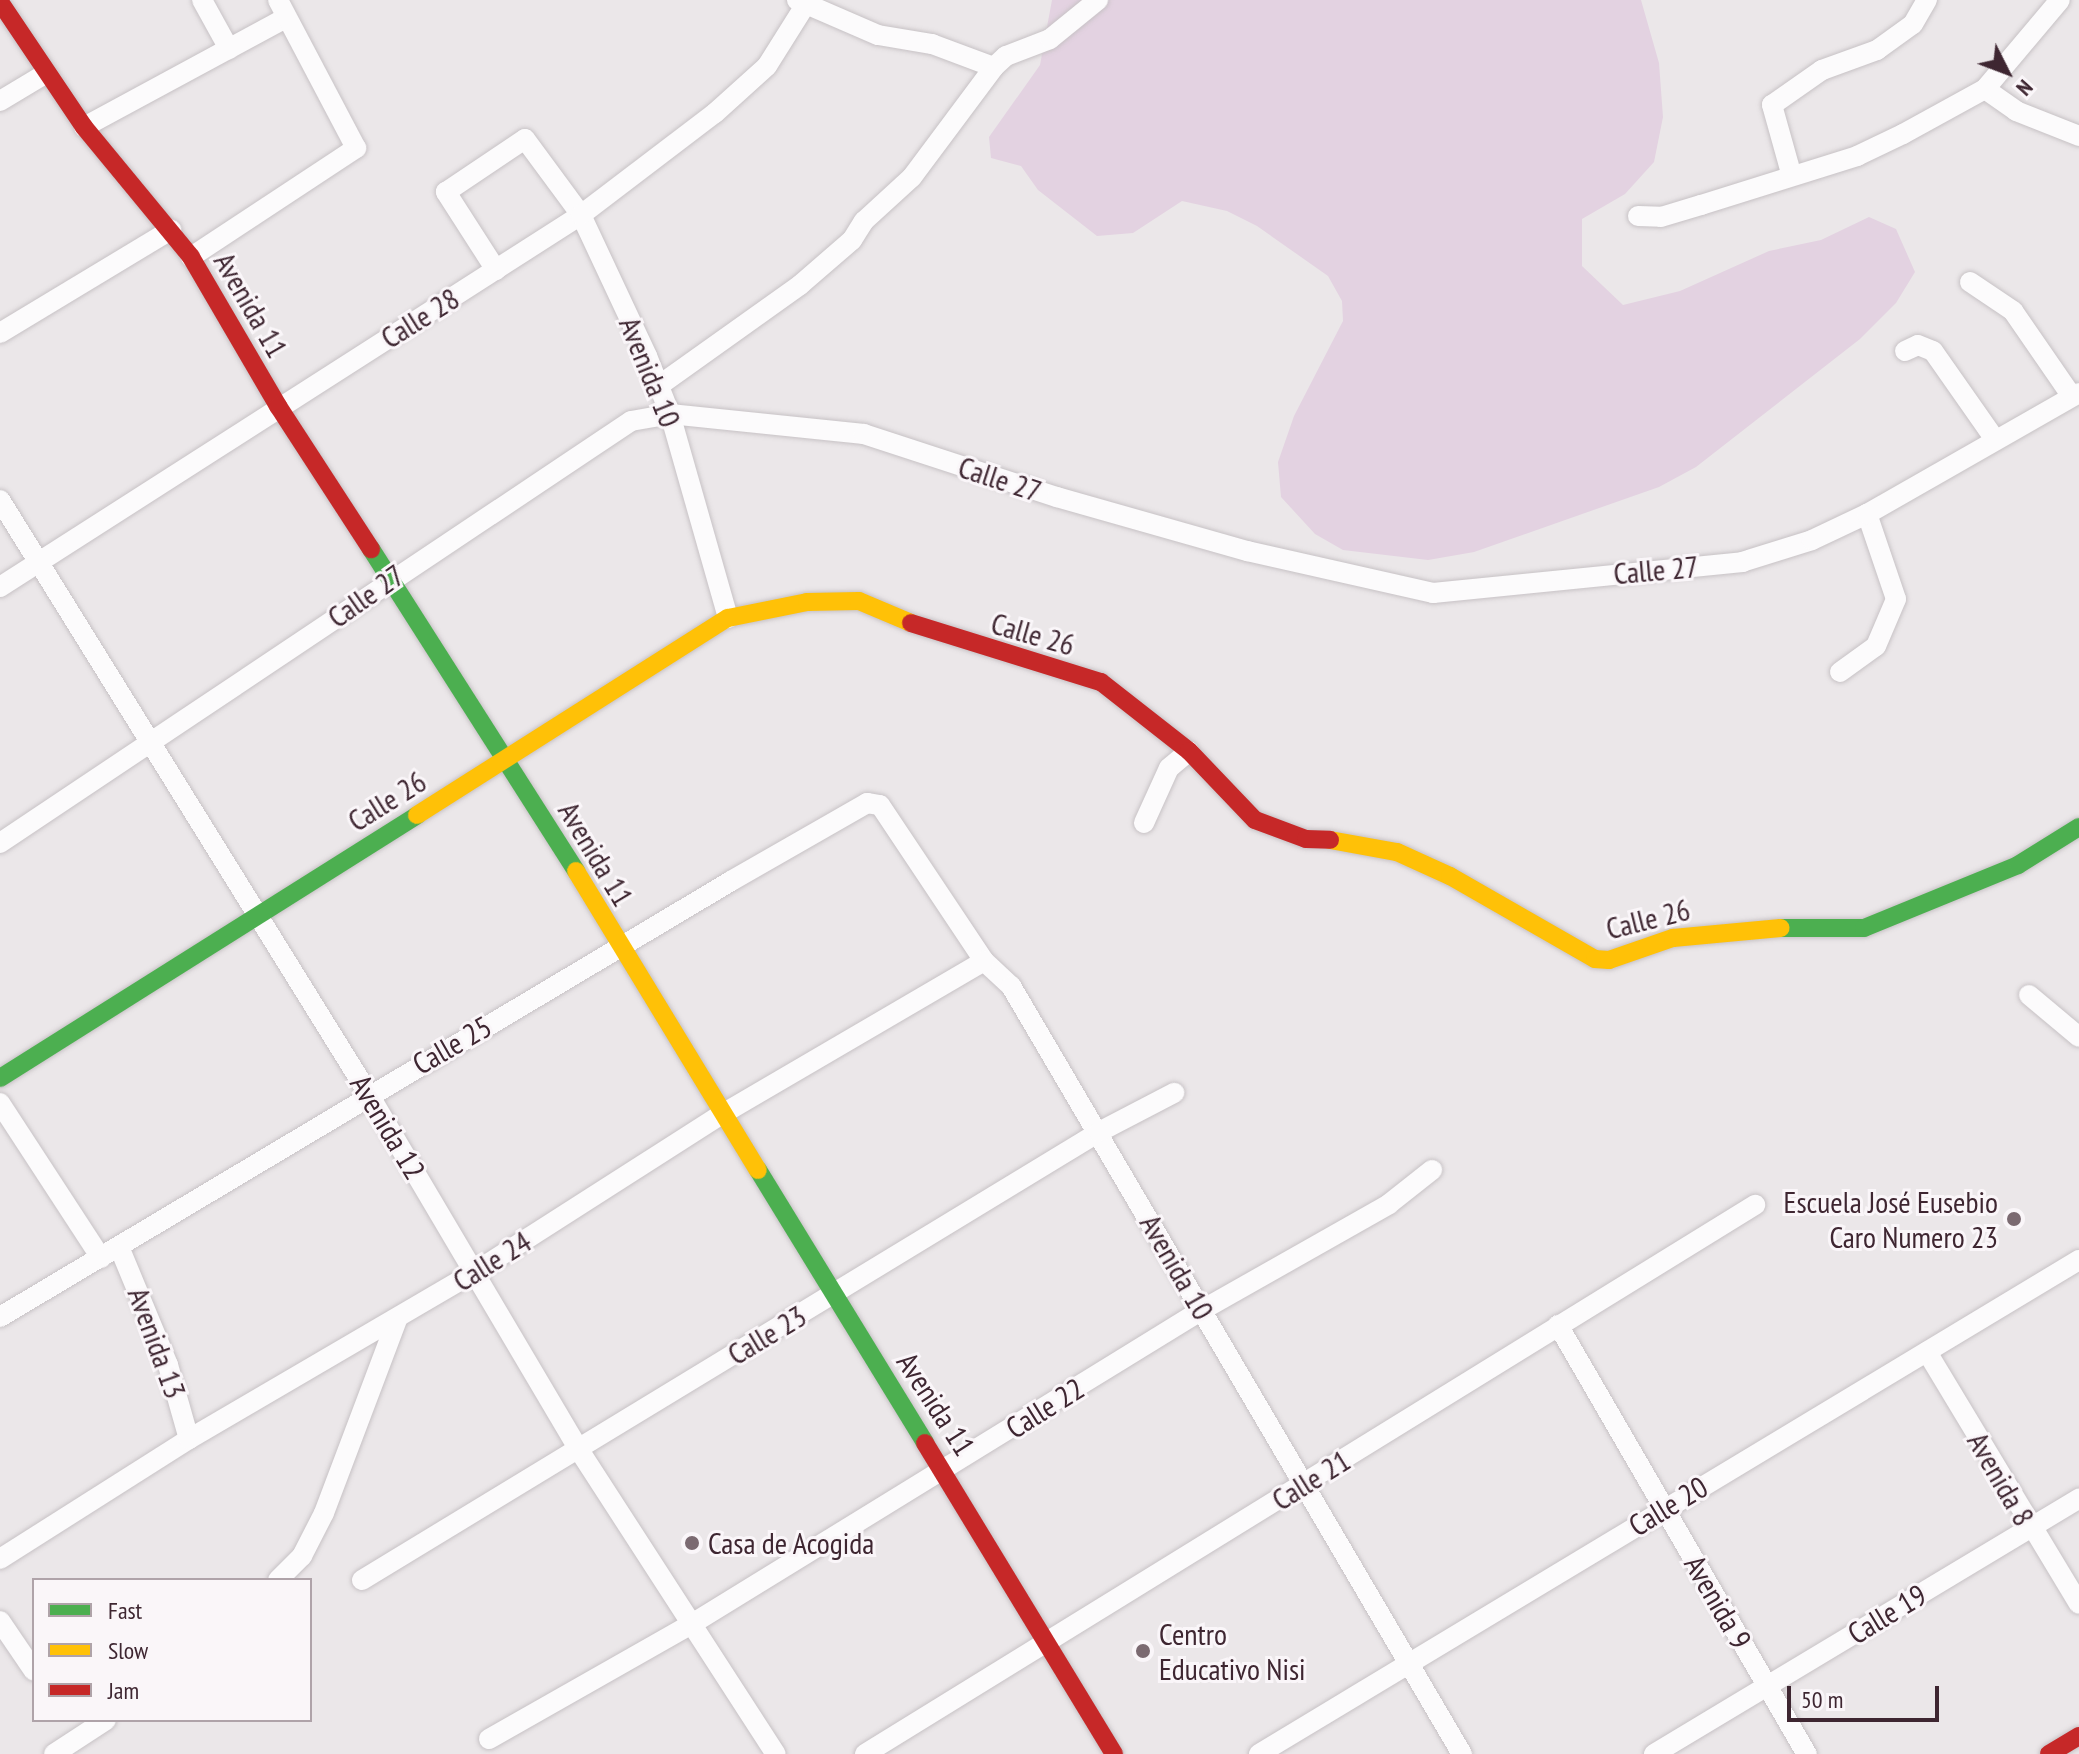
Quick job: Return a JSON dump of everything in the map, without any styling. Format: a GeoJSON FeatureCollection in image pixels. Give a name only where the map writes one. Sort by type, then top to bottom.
{"type":"FeatureCollection","features":[{"type":"Feature","properties":{"kind":"street"},"geometry":{"type":"LineString","coordinates":[[202,0],[229,49]]}},
{"type":"Feature","properties":{"kind":"street"},"geometry":{"type":"LineString","coordinates":[[657,387],[852,240],[864,221],[912,177],[994,67],[1006,56],[1050,39],[1098,0]]}},
{"type":"Feature","properties":{"kind":"street"},"geometry":{"type":"LineString","coordinates":[[1791,173],[1772,105],[1822,70],[1877,50],[1913,24],[1927,0]]}},
{"type":"Feature","properties":{"kind":"street"},"geometry":{"type":"LineString","coordinates":[[1638,216],[1661,217],[1791,173],[1857,156],[1985,89],[2060,0]]}},
{"type":"Feature","properties":{"kind":"street","name":"Avenida 11"},"geometry":{"type":"LineString","coordinates":[[0,2],[45,74],[84,127],[191,257],[278,406],[388,580],[508,759],[832,1295],[945,1470],[1114,1754]]}},
{"type":"Feature","properties":{"kind":"street"},"geometry":{"type":"LineString","coordinates":[[800,4],[900,42],[932,44],[994,67]]}},
{"type":"Feature","properties":{"kind":"street","name":"Calle 28"},"geometry":{"type":"LineString","coordinates":[[0,587],[278,406],[581,215],[715,113],[767,66],[800,4]]}},
{"type":"Feature","properties":{"kind":"street"},"geometry":{"type":"LineString","coordinates":[[84,127],[229,49],[282,9],[356,148],[191,257]]}},
{"type":"Feature","properties":{"kind":"street"},"geometry":{"type":"LineString","coordinates":[[0,101],[45,74]]}},
{"type":"Feature","properties":{"kind":"street"},"geometry":{"type":"LineString","coordinates":[[1985,89],[2016,111],[2079,136]]}},
{"type":"Feature","properties":{"kind":"street","name":"Avenida 10"},"geometry":{"type":"LineString","coordinates":[[496,270],[446,192],[515,143],[531,143],[581,215],[670,414],[728,618]]}},
{"type":"Feature","properties":{"kind":"street"},"geometry":{"type":"LineString","coordinates":[[0,333],[171,230]]}},
{"type":"Feature","properties":{"kind":"street"},"geometry":{"type":"LineString","coordinates":[[1970,282],[2013,311],[2075,394]]}},
{"type":"Feature","properties":{"kind":"street"},"geometry":{"type":"LineString","coordinates":[[1905,351],[1927,345],[1994,438]]}},
{"type":"Feature","properties":{"kind":"street","name":"Calle 27"},"geometry":{"type":"LineString","coordinates":[[0,843],[153,745],[388,580],[631,421],[670,414],[864,434],[1057,497],[1247,551],[1433,593],[1742,562],[1812,540],[1867,514],[2075,394]]}},
{"type":"Feature","properties":{"kind":"street","name":"Avenida 12"},"geometry":{"type":"LineString","coordinates":[[0,500],[153,745],[254,917],[368,1093],[579,1450],[695,1622],[776,1754]]}},
{"type":"Feature","properties":{"kind":"street"},"geometry":{"type":"LineString","coordinates":[[1840,672],[1876,646],[1896,599],[1867,514]]}},
{"type":"Feature","properties":{"kind":"street","name":"Calle 26"},"geometry":{"type":"LineString","coordinates":[[0,1078],[728,618],[807,602],[859,601],[943,637],[1101,682],[1189,751],[1220,789],[1255,820],[1306,839],[1351,841],[1397,852],[1450,876],[1580,953],[1609,960],[1673,938],[1740,928],[1864,928],[2018,865],[2079,827]]}},
{"type":"Feature","properties":{"kind":"street"},"geometry":{"type":"LineString","coordinates":[[1144,823],[1169,768],[1189,751]]}},
{"type":"Feature","properties":{"kind":"street","name":"Avenida 10"},"geometry":{"type":"LineString","coordinates":[[867,803],[880,805],[891,817],[984,961],[1011,986],[1462,1754]]}},
{"type":"Feature","properties":{"kind":"street","name":"Calle 25"},"geometry":{"type":"LineString","coordinates":[[0,1317],[120,1249],[368,1093],[867,803]]}},
{"type":"Feature","properties":{"kind":"street","name":"Calle 24"},"geometry":{"type":"LineString","coordinates":[[0,1559],[189,1439],[475,1272],[724,1113],[984,961]]}},
{"type":"Feature","properties":{"kind":"street"},"geometry":{"type":"LineString","coordinates":[[2029,995],[2079,1037]]}},
{"type":"Feature","properties":{"kind":"street","name":"Calle 23"},"geometry":{"type":"LineString","coordinates":[[362,1580],[1099,1132],[1174,1093]]}},
{"type":"Feature","properties":{"kind":"street","name":"Avenida 13"},"geometry":{"type":"LineString","coordinates":[[0,1103],[101,1258]]}},
{"type":"Feature","properties":{"kind":"street","name":"Calle 22"},"geometry":{"type":"LineString","coordinates":[[489,1739],[695,1622],[1202,1310],[1389,1204],[1432,1170]]}},
{"type":"Feature","properties":{"kind":"street","name":"Calle 21"},"geometry":{"type":"LineString","coordinates":[[865,1754],[1044,1641],[1306,1485],[1558,1325],[1755,1205]]}},
{"type":"Feature","properties":{"kind":"street","name":"Avenida 13"},"geometry":{"type":"LineString","coordinates":[[120,1249],[168,1365],[189,1439]]}},
{"type":"Feature","properties":{"kind":"street","name":"Calle 20"},"geometry":{"type":"LineString","coordinates":[[1259,1754],[2079,1260]]}},
{"type":"Feature","properties":{"kind":"street"},"geometry":{"type":"LineString","coordinates":[[280,1578],[302,1556],[324,1513],[397,1320]]}},
{"type":"Feature","properties":{"kind":"street","name":"Avenida 9"},"geometry":{"type":"LineString","coordinates":[[1558,1325],[1807,1754]]}},
{"type":"Feature","properties":{"kind":"street","name":"Avenida 8"},"geometry":{"type":"LineString","coordinates":[[1927,1352],[2030,1529],[2079,1604]]}},
{"type":"Feature","properties":{"kind":"street","name":"Calle 19"},"geometry":{"type":"LineString","coordinates":[[1654,1754],[2079,1499]]}},
{"type":"Feature","properties":{"kind":"street"},"geometry":{"type":"LineString","coordinates":[[0,1621],[32,1668]]}},
{"type":"Feature","properties":{"kind":"street"},"geometry":{"type":"LineString","coordinates":[[68,1722],[79,1738]]}},
{"type":"Feature","properties":{"kind":"street"},"geometry":{"type":"LineString","coordinates":[[54,1754],[103,1722]]}},
{"type":"Feature","properties":{"kind":"street"},"geometry":{"type":"LineString","coordinates":[[2049,1754],[2079,1736]]}},
{"type":"Feature","properties":{"kind":"shaded area"},"geometry":{"type":"Polygon","coordinates":[[[1052,0],[1641,0],[1659,63],[1663,117],[1654,162],[1625,194],[1582,219],[1582,266],[1623,305],[1680,291],[1769,251],[1821,240],[1869,217],[1896,229],[1915,272],[1896,303],[1860,339],[1696,467],[1659,487],[1474,552],[1428,560],[1343,550],[1315,534],[1281,497],[1278,462],[1294,416],[1343,321],[1342,301],[1328,276],[1257,226],[1227,211],[1182,201],[1133,233],[1097,236],[1038,190],[1021,166],[991,158],[989,137],[1040,65],[1052,0]]]}},
{"type":"Feature","properties":{"kind":"traffic: fast"},"geometry":{"type":"LineString","coordinates":[[371,549],[576,871]]}},
{"type":"Feature","properties":{"kind":"traffic: fast"},"geometry":{"type":"LineString","coordinates":[[0,1078],[417,815]]}},
{"type":"Feature","properties":{"kind":"traffic: fast"},"geometry":{"type":"LineString","coordinates":[[1781,928],[1864,928],[2018,865],[2079,827]]}},
{"type":"Feature","properties":{"kind":"traffic: fast"},"geometry":{"type":"LineString","coordinates":[[758,1170],[925,1443]]}},
{"type":"Feature","properties":{"kind":"traffic: slow"},"geometry":{"type":"LineString","coordinates":[[417,815],[728,618],[807,602],[859,601],[911,623]]}},
{"type":"Feature","properties":{"kind":"traffic: slow"},"geometry":{"type":"LineString","coordinates":[[1330,840],[1397,852],[1450,876],[1595,959],[1609,960],[1673,938],[1781,928]]}},
{"type":"Feature","properties":{"kind":"traffic: slow"},"geometry":{"type":"LineString","coordinates":[[576,871],[758,1170]]}},
{"type":"Feature","properties":{"kind":"traffic: jam"},"geometry":{"type":"LineString","coordinates":[[0,2],[84,127],[191,257],[278,406],[371,549]]}},
{"type":"Feature","properties":{"kind":"traffic: jam"},"geometry":{"type":"LineString","coordinates":[[911,623],[1101,682],[1189,751],[1255,820],[1306,839],[1330,840]]}},
{"type":"Feature","properties":{"kind":"traffic: jam"},"geometry":{"type":"LineString","coordinates":[[925,1443],[1114,1754]]}},
{"type":"Feature","properties":{"kind":"traffic: jam"},"geometry":{"type":"LineString","coordinates":[[2049,1754],[2079,1736]]}},
{"type":"Feature","properties":{"kind":"place","name":"Escuela José Eusebio Caro Numero 23"},"geometry":{"type":"Point","coordinates":[2014,1219]}},
{"type":"Feature","properties":{"kind":"place","name":"Casa de Acogida"},"geometry":{"type":"Point","coordinates":[692,1543]}},
{"type":"Feature","properties":{"kind":"place","name":"Centro Educativo Nisi"},"geometry":{"type":"Point","coordinates":[1143,1651]}}]}
